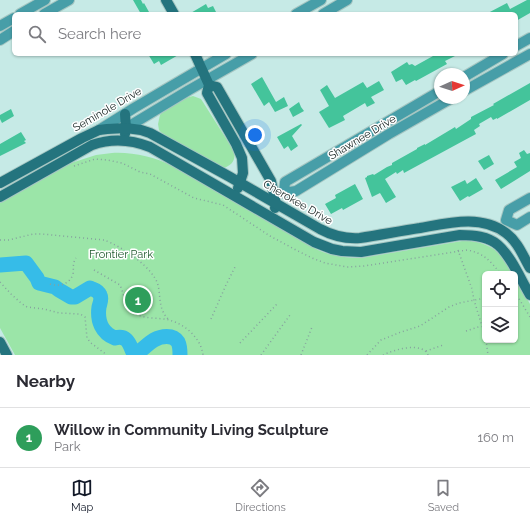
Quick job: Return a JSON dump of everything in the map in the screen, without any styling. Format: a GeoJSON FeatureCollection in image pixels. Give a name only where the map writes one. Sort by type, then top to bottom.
{"type":"FeatureCollection","features":[{"type":"Feature","properties":{"kind":"main road"},"geometry":{"type":"LineString","coordinates":[[166,0],[173,12]]}},
{"type":"Feature","properties":{"kind":"main road"},"geometry":{"type":"LineString","coordinates":[[196,56],[208,82],[207,93],[236,144],[242,158],[243,173],[234,196]]}},
{"type":"Feature","properties":{"kind":"main road"},"geometry":{"type":"LineString","coordinates":[[208,82],[217,87],[271,181],[276,204],[272,217]]}},
{"type":"Feature","properties":{"kind":"main road"},"geometry":{"type":"LineString","coordinates":[[124,140],[126,128],[125,114]]}},
{"type":"Feature","properties":{"kind":"main road","name":"Cherokee Drive"},"geometry":{"type":"LineString","coordinates":[[99,130],[126,128],[150,133],[240,182],[320,229],[344,238],[368,237],[463,221],[481,222],[501,230]]}},
{"type":"Feature","properties":{"kind":"main road","name":"Seminole Drive"},"geometry":{"type":"LineString","coordinates":[[0,183],[99,130]]}},
{"type":"Feature","properties":{"kind":"main road"},"geometry":{"type":"LineString","coordinates":[[0,197],[92,145],[108,141],[124,140],[150,147],[314,242],[332,249],[351,252],[370,251],[460,235],[474,235],[491,240],[498,244],[505,252],[530,295]]}},
{"type":"Feature","properties":{"kind":"main road"},"geometry":{"type":"LineString","coordinates":[[501,230],[516,243],[530,268]]}},
{"type":"Feature","properties":{"kind":"main road"},"geometry":{"type":"LineString","coordinates":[[0,342],[7,355]]}},
{"type":"Feature","properties":{"kind":"street"},"geometry":{"type":"LineString","coordinates":[[24,12],[45,0]]}},
{"type":"Feature","properties":{"kind":"street"},"geometry":{"type":"LineString","coordinates":[[48,12],[69,0]]}},
{"type":"Feature","properties":{"kind":"street"},"geometry":{"type":"LineString","coordinates":[[300,12],[321,0]]}},
{"type":"Feature","properties":{"kind":"street"},"geometry":{"type":"LineString","coordinates":[[326,12],[347,0]]}},
{"type":"Feature","properties":{"kind":"street"},"geometry":{"type":"LineString","coordinates":[[0,26],[12,19]]}},
{"type":"Feature","properties":{"kind":"street"},"geometry":{"type":"LineString","coordinates":[[0,40],[12,32]]}},
{"type":"Feature","properties":{"kind":"street"},"geometry":{"type":"LineString","coordinates":[[518,45],[530,38]]}},
{"type":"Feature","properties":{"kind":"street"},"geometry":{"type":"LineString","coordinates":[[470,88],[530,54]]}},
{"type":"Feature","properties":{"kind":"street","name":"Seminole Drive"},"geometry":{"type":"LineString","coordinates":[[99,130],[223,56]]}},
{"type":"Feature","properties":{"kind":"street"},"geometry":{"type":"LineString","coordinates":[[126,128],[208,82],[249,56]]}},
{"type":"Feature","properties":{"kind":"street"},"geometry":{"type":"LineString","coordinates":[[470,73],[500,56]]}},
{"type":"Feature","properties":{"kind":"street","name":"Shawnee Drive"},"geometry":{"type":"LineString","coordinates":[[276,204],[284,193],[285,182],[434,95]]}},
{"type":"Feature","properties":{"kind":"street","name":"Shawnee Drive"},"geometry":{"type":"LineString","coordinates":[[284,193],[296,191],[442,104]]}},
{"type":"Feature","properties":{"kind":"street"},"geometry":{"type":"LineString","coordinates":[[491,240],[501,230],[509,210],[530,198]]}},
{"type":"Feature","properties":{"kind":"street"},"geometry":{"type":"LineString","coordinates":[[506,220],[517,225],[530,217]]}},
{"type":"Feature","properties":{"kind":"path"},"geometry":{"type":"LineString","coordinates":[[95,160],[122,163],[140,172],[150,174],[194,198],[223,205]]}},
{"type":"Feature","properties":{"kind":"path"},"geometry":{"type":"LineString","coordinates":[[0,240],[9,240],[33,234],[42,234],[104,240],[112,243],[142,263],[153,275],[157,284],[163,312],[169,320]]}},
{"type":"Feature","properties":{"kind":"path"},"geometry":{"type":"LineString","coordinates":[[458,250],[472,289],[482,326],[466,331]]}},
{"type":"Feature","properties":{"kind":"path"},"geometry":{"type":"LineString","coordinates":[[50,284],[55,286],[68,282],[73,274],[73,265],[76,258]]}},
{"type":"Feature","properties":{"kind":"path"},"geometry":{"type":"LineString","coordinates":[[211,319],[235,267]]}},
{"type":"Feature","properties":{"kind":"path"},"geometry":{"type":"LineString","coordinates":[[94,270],[120,285],[127,305],[133,312],[146,317],[169,320],[188,330],[200,343],[203,355]]}},
{"type":"Feature","properties":{"kind":"path"},"geometry":{"type":"LineString","coordinates":[[0,282],[11,294],[27,307],[44,309],[59,314],[83,315],[85,318],[87,338],[91,343],[107,355]]}},
{"type":"Feature","properties":{"kind":"path"},"geometry":{"type":"LineString","coordinates":[[518,297],[530,317]]}},
{"type":"Feature","properties":{"kind":"path"},"geometry":{"type":"LineString","coordinates":[[367,355],[381,340],[420,326],[449,307],[482,299]]}},
{"type":"Feature","properties":{"kind":"path"},"geometry":{"type":"LineString","coordinates":[[240,343],[277,304]]}},
{"type":"Feature","properties":{"kind":"path"},"geometry":{"type":"LineString","coordinates":[[262,355],[290,315]]}},
{"type":"Feature","properties":{"kind":"path"},"geometry":{"type":"LineString","coordinates":[[301,355],[312,327]]}},
{"type":"Feature","properties":{"kind":"path"},"geometry":{"type":"LineString","coordinates":[[486,343],[488,355]]}},
{"type":"Feature","properties":{"kind":"path"},"geometry":{"type":"LineString","coordinates":[[426,351],[443,344]]}},
{"type":"Feature","properties":{"kind":"path"},"geometry":{"type":"LineString","coordinates":[[383,355],[419,347],[426,351],[428,355]]}},
{"type":"Feature","properties":{"kind":"green space"},"geometry":{"type":"Polygon","coordinates":[[[193,96],[201,99],[234,151],[234,160],[227,167],[224,168],[166,138],[159,130],[158,124],[162,112],[186,98],[193,96]]]}},
{"type":"Feature","properties":{"kind":"green space","name":"Frontier Park"},"geometry":{"type":"Polygon","coordinates":[[[128,153],[158,160],[173,166],[318,250],[334,255],[361,258],[462,241],[478,242],[488,246],[501,255],[511,271],[482,271],[482,343],[518,343],[518,283],[530,304],[530,355],[15,355],[0,328],[0,203],[68,164],[96,155],[128,153]]]}},
{"type":"Feature","properties":{"kind":"building"},"geometry":{"type":"Polygon","coordinates":[[[133,0],[141,0],[149,12],[140,12],[133,0]]]}},
{"type":"Feature","properties":{"kind":"building"},"geometry":{"type":"Polygon","coordinates":[[[527,0],[530,0],[530,13],[518,20],[518,12],[490,12],[507,3],[510,9],[527,0]]]}},
{"type":"Feature","properties":{"kind":"building"},"geometry":{"type":"Polygon","coordinates":[[[206,4],[208,8],[213,6],[216,12],[192,12],[206,4]]]}},
{"type":"Feature","properties":{"kind":"building"},"geometry":{"type":"Polygon","coordinates":[[[149,56],[177,56],[161,65],[159,61],[154,64],[149,56]]]}},
{"type":"Feature","properties":{"kind":"building"},"geometry":{"type":"Polygon","coordinates":[[[433,56],[455,56],[445,61],[447,64],[440,68],[434,68],[434,71],[416,81],[415,80],[406,85],[402,79],[396,82],[391,72],[407,62],[409,65],[412,64],[415,66],[433,56]]]}},
{"type":"Feature","properties":{"kind":"building"},"geometry":{"type":"Polygon","coordinates":[[[262,77],[276,102],[284,97],[288,106],[275,112],[269,102],[264,106],[251,84],[262,77]]]}},
{"type":"Feature","properties":{"kind":"building"},"geometry":{"type":"Polygon","coordinates":[[[379,81],[384,90],[371,97],[375,103],[367,107],[365,103],[343,116],[345,120],[329,128],[319,112],[329,106],[320,90],[327,85],[335,98],[363,82],[367,88],[379,81]]]}},
{"type":"Feature","properties":{"kind":"building"},"geometry":{"type":"Polygon","coordinates":[[[530,83],[530,100],[497,119],[493,120],[491,117],[479,124],[480,126],[474,130],[476,134],[404,173],[403,170],[397,174],[396,172],[385,179],[396,197],[386,203],[380,193],[372,197],[365,178],[367,176],[374,175],[417,148],[425,145],[455,127],[456,129],[471,119],[471,117],[530,83]]]}},
{"type":"Feature","properties":{"kind":"building"},"geometry":{"type":"Polygon","coordinates":[[[299,102],[304,111],[293,117],[289,109],[299,102]]]}},
{"type":"Feature","properties":{"kind":"building"},"geometry":{"type":"Polygon","coordinates":[[[11,109],[14,116],[2,123],[0,115],[11,109]]]}},
{"type":"Feature","properties":{"kind":"building"},"geometry":{"type":"Polygon","coordinates":[[[301,124],[302,125],[292,136],[298,146],[291,151],[288,146],[284,149],[277,137],[301,124]]]}},
{"type":"Feature","properties":{"kind":"building"},"geometry":{"type":"Polygon","coordinates":[[[21,132],[26,140],[24,141],[26,143],[0,156],[0,144],[21,132]]]}},
{"type":"Feature","properties":{"kind":"building"},"geometry":{"type":"Polygon","coordinates":[[[524,150],[527,154],[530,153],[530,171],[501,189],[495,180],[517,167],[514,162],[521,158],[519,153],[524,150]]]}},
{"type":"Feature","properties":{"kind":"building"},"geometry":{"type":"Polygon","coordinates":[[[489,155],[494,164],[484,170],[478,161],[489,155]]]}},
{"type":"Feature","properties":{"kind":"building"},"geometry":{"type":"Polygon","coordinates":[[[476,178],[483,189],[460,201],[451,187],[465,180],[467,184],[476,178]]]}},
{"type":"Feature","properties":{"kind":"building"},"geometry":{"type":"Polygon","coordinates":[[[355,184],[363,199],[343,210],[342,208],[331,214],[325,204],[336,198],[335,195],[355,184]]]}},
{"type":"Feature","properties":{"kind":"waterway"},"geometry":{"type":"LineString","coordinates":[[0,265],[26,263],[39,283],[55,287],[71,297],[75,297],[90,288],[96,290],[101,298],[99,307],[101,326],[110,336],[127,340],[133,352],[136,353],[157,339],[170,337],[176,339],[178,342],[180,347],[180,355]]}},
{"type":"Feature","properties":{"kind":"place","name":"Willow in Community Living Sculpture"},"geometry":{"type":"Point","coordinates":[138,300]}}]}
